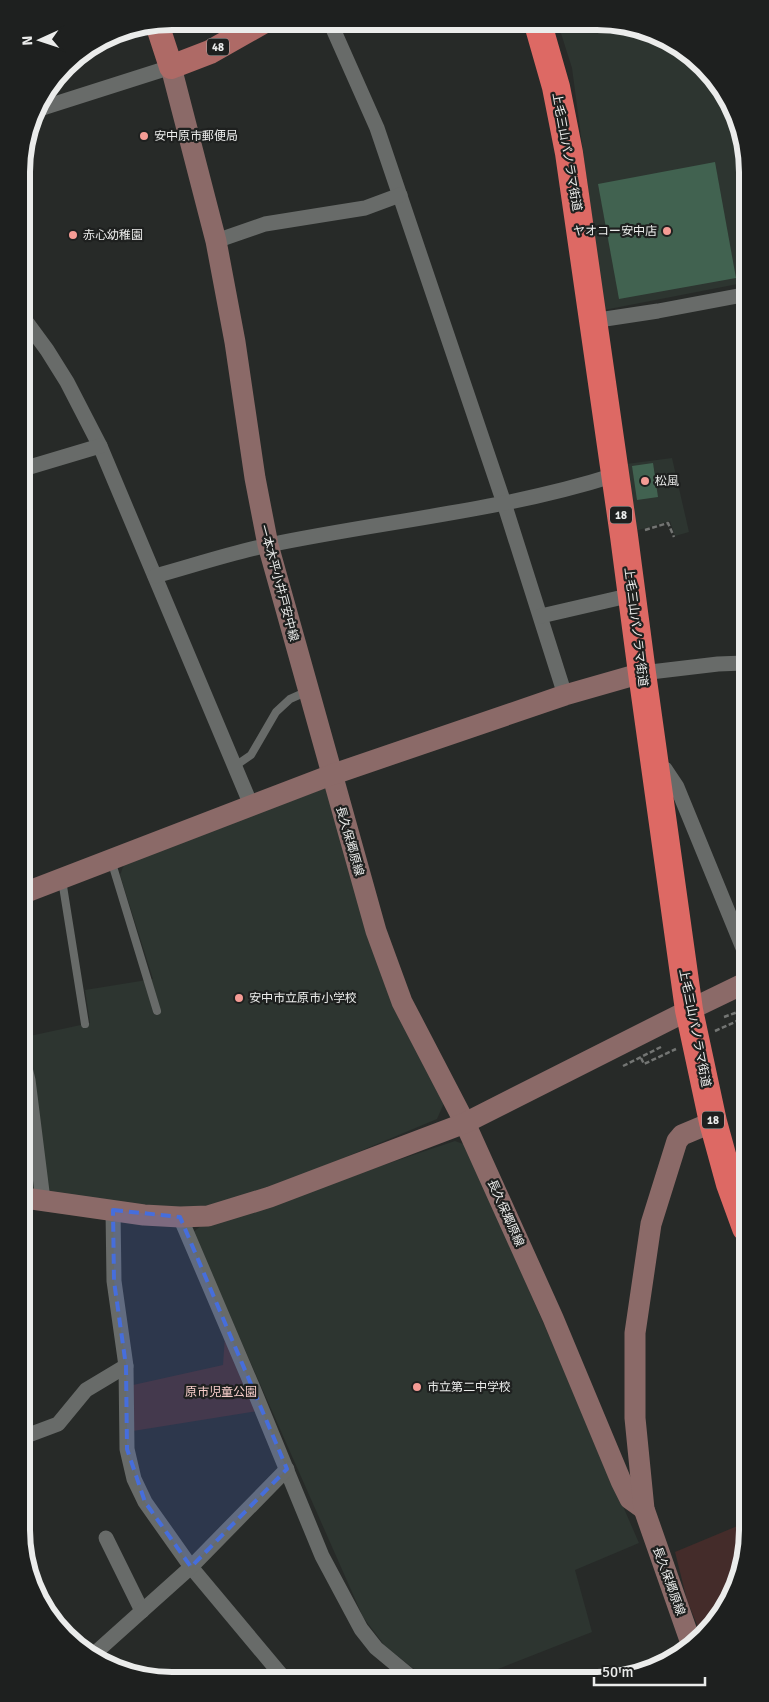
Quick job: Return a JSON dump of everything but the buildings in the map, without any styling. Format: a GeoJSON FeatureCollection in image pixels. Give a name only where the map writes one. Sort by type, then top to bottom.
{"type":"FeatureCollection","features":[{"type":"Feature","properties":{"kind":"highway","name":"上毛三山パノラマ街道"},"geometry":{"type":"LineString","coordinates":[[540,30],[556,86],[569,153],[689,1010],[713,1122],[730,1184],[739,1209]]}},
{"type":"Feature","properties":{"kind":"main road","name":"48"},"geometry":{"type":"LineString","coordinates":[[171,67],[210,52],[249,30]]}},
{"type":"Feature","properties":{"kind":"main road"},"geometry":{"type":"LineString","coordinates":[[160,31],[171,67]]}},
{"type":"Feature","properties":{"kind":"main road","name":"一本木平小井戸安中線"},"geometry":{"type":"LineString","coordinates":[[171,67],[216,241],[235,342],[255,478],[268,545],[331,775]]}},
{"type":"Feature","properties":{"kind":"main road"},"geometry":{"type":"LineString","coordinates":[[30,890],[331,775],[565,694],[642,674]]}},
{"type":"Feature","properties":{"kind":"main road","name":"長久保郷原線"},"geometry":{"type":"LineString","coordinates":[[331,775],[376,931],[402,1002],[465,1123],[553,1318],[621,1481],[630,1499],[644,1509],[689,1638]]}},
{"type":"Feature","properties":{"kind":"main road"},"geometry":{"type":"LineString","coordinates":[[34,1199],[144,1215],[208,1216],[270,1197],[465,1123],[739,986]]}},
{"type":"Feature","properties":{"kind":"main road"},"geometry":{"type":"LineString","coordinates":[[644,1509],[635,1418],[635,1333],[651,1224],[677,1141],[682,1135],[713,1122]]}},
{"type":"Feature","properties":{"kind":"street"},"geometry":{"type":"LineString","coordinates":[[334,30],[377,128],[504,503],[565,694]]}},
{"type":"Feature","properties":{"kind":"street"},"geometry":{"type":"LineString","coordinates":[[46,107],[171,67]]}},
{"type":"Feature","properties":{"kind":"street"},"geometry":{"type":"LineString","coordinates":[[216,241],[265,224],[365,208],[400,195]]}},
{"type":"Feature","properties":{"kind":"street"},"geometry":{"type":"LineString","coordinates":[[592,321],[739,296]]}},
{"type":"Feature","properties":{"kind":"street"},"geometry":{"type":"LineString","coordinates":[[30,327],[67,382],[100,446],[251,805]]}},
{"type":"Feature","properties":{"kind":"street"},"geometry":{"type":"LineString","coordinates":[[30,467],[100,446]]}},
{"type":"Feature","properties":{"kind":"street"},"geometry":{"type":"LineString","coordinates":[[155,576],[268,545],[504,503],[572,488],[615,474]]}},
{"type":"Feature","properties":{"kind":"street"},"geometry":{"type":"LineString","coordinates":[[541,616],[632,596]]}},
{"type":"Feature","properties":{"kind":"street"},"geometry":{"type":"LineString","coordinates":[[642,674],[718,664],[739,663]]}},
{"type":"Feature","properties":{"kind":"street"},"geometry":{"type":"LineString","coordinates":[[656,772],[665,769],[677,787],[739,938]]}},
{"type":"Feature","properties":{"kind":"street"},"geometry":{"type":"LineString","coordinates":[[30,1120],[34,1199]]}},
{"type":"Feature","properties":{"kind":"street"},"geometry":{"type":"LineString","coordinates":[[113,1210],[114,1281],[126,1366],[127,1449],[134,1479],[145,1502],[191,1567],[279,1672]]}},
{"type":"Feature","properties":{"kind":"street"},"geometry":{"type":"LineString","coordinates":[[180,1217],[322,1556],[361,1629],[376,1648],[405,1672]]}},
{"type":"Feature","properties":{"kind":"street"},"geometry":{"type":"LineString","coordinates":[[30,1434],[58,1424],[86,1390],[126,1366]]}},
{"type":"Feature","properties":{"kind":"street"},"geometry":{"type":"LineString","coordinates":[[98,1651],[191,1567],[287,1469]]}},
{"type":"Feature","properties":{"kind":"street"},"geometry":{"type":"LineString","coordinates":[[106,1538],[142,1611]]}},
{"type":"Feature","properties":{"kind":"lane"},"geometry":{"type":"LineString","coordinates":[[235,766],[251,755],[276,712],[290,699],[308,691]]}},
{"type":"Feature","properties":{"kind":"lane"},"geometry":{"type":"LineString","coordinates":[[110,859],[157,1011]]}},
{"type":"Feature","properties":{"kind":"lane"},"geometry":{"type":"LineString","coordinates":[[62,878],[85,1024]]}},
{"type":"Feature","properties":{"kind":"path"},"geometry":{"type":"LineString","coordinates":[[624,536],[668,523],[674,537]]}},
{"type":"Feature","properties":{"kind":"path"},"geometry":{"type":"LineString","coordinates":[[724,1017],[739,1011]]}},
{"type":"Feature","properties":{"kind":"path"},"geometry":{"type":"LineString","coordinates":[[623,1066],[663,1046]]}},
{"type":"Feature","properties":{"kind":"highlighted area"},"geometry":{"type":"Polygon","coordinates":[[[113,1210],[180,1217],[287,1469],[191,1567],[145,1502],[127,1449],[126,1366],[114,1281],[113,1210]]]}},
{"type":"Feature","properties":{"kind":"shaded area"},"geometry":{"type":"Polygon","coordinates":[[[560,30],[616,31],[643,38],[660,45],[691,65],[704,78],[724,109],[734,135],[738,153],[739,284],[604,310],[572,68],[560,30]]]}},
{"type":"Feature","properties":{"kind":"shaded area"},"geometry":{"type":"Polygon","coordinates":[[[672,458],[689,532],[675,536],[670,521],[635,531],[626,464],[672,458]]]}},
{"type":"Feature","properties":{"kind":"shaded area","name":"安中市立原市小学校"},"geometry":{"type":"Polygon","coordinates":[[[328,787],[444,1103],[437,1119],[267,1190],[207,1210],[185,1210],[48,1192],[30,1071],[30,1036],[90,1023],[85,990],[153,979],[120,875],[125,862],[328,787]]]}},
{"type":"Feature","properties":{"kind":"shaded area"},"geometry":{"type":"Polygon","coordinates":[[[30,1130],[38,1192],[30,1191],[30,1130]]]}},
{"type":"Feature","properties":{"kind":"shaded area","name":"市立第二中学校"},"geometry":{"type":"Polygon","coordinates":[[[455,1141],[466,1145],[639,1543],[575,1570],[592,1632],[489,1672],[418,1672],[385,1646],[363,1617],[193,1232],[201,1226],[455,1141]]]}},
{"type":"Feature","properties":{"kind":"green space","name":"原市児童公園"},"geometry":{"type":"Polygon","coordinates":[[[225,1335],[257,1411],[133,1431],[133,1385],[223,1365],[225,1335]]]}},
{"type":"Feature","properties":{"kind":"green space"},"geometry":{"type":"Polygon","coordinates":[[[739,1525],[738,1549],[728,1584],[710,1617],[699,1629],[687,1600],[675,1552],[739,1525]]]}},
{"type":"Feature","properties":{"kind":"place","name":"安中原市郵便局"},"geometry":{"type":"Point","coordinates":[144,136]}},
{"type":"Feature","properties":{"kind":"place","name":"ヤオコー安中店"},"geometry":{"type":"Point","coordinates":[667,231]}},
{"type":"Feature","properties":{"kind":"place","name":"赤心幼稚園"},"geometry":{"type":"Point","coordinates":[73,235]}},
{"type":"Feature","properties":{"kind":"place","name":"松風"},"geometry":{"type":"Point","coordinates":[645,481]}},
{"type":"Feature","properties":{"kind":"place","name":"安中市立原市小学校"},"geometry":{"type":"Point","coordinates":[239,998]}},
{"type":"Feature","properties":{"kind":"place","name":"市立第二中学校"},"geometry":{"type":"Point","coordinates":[417,1387]}}]}
